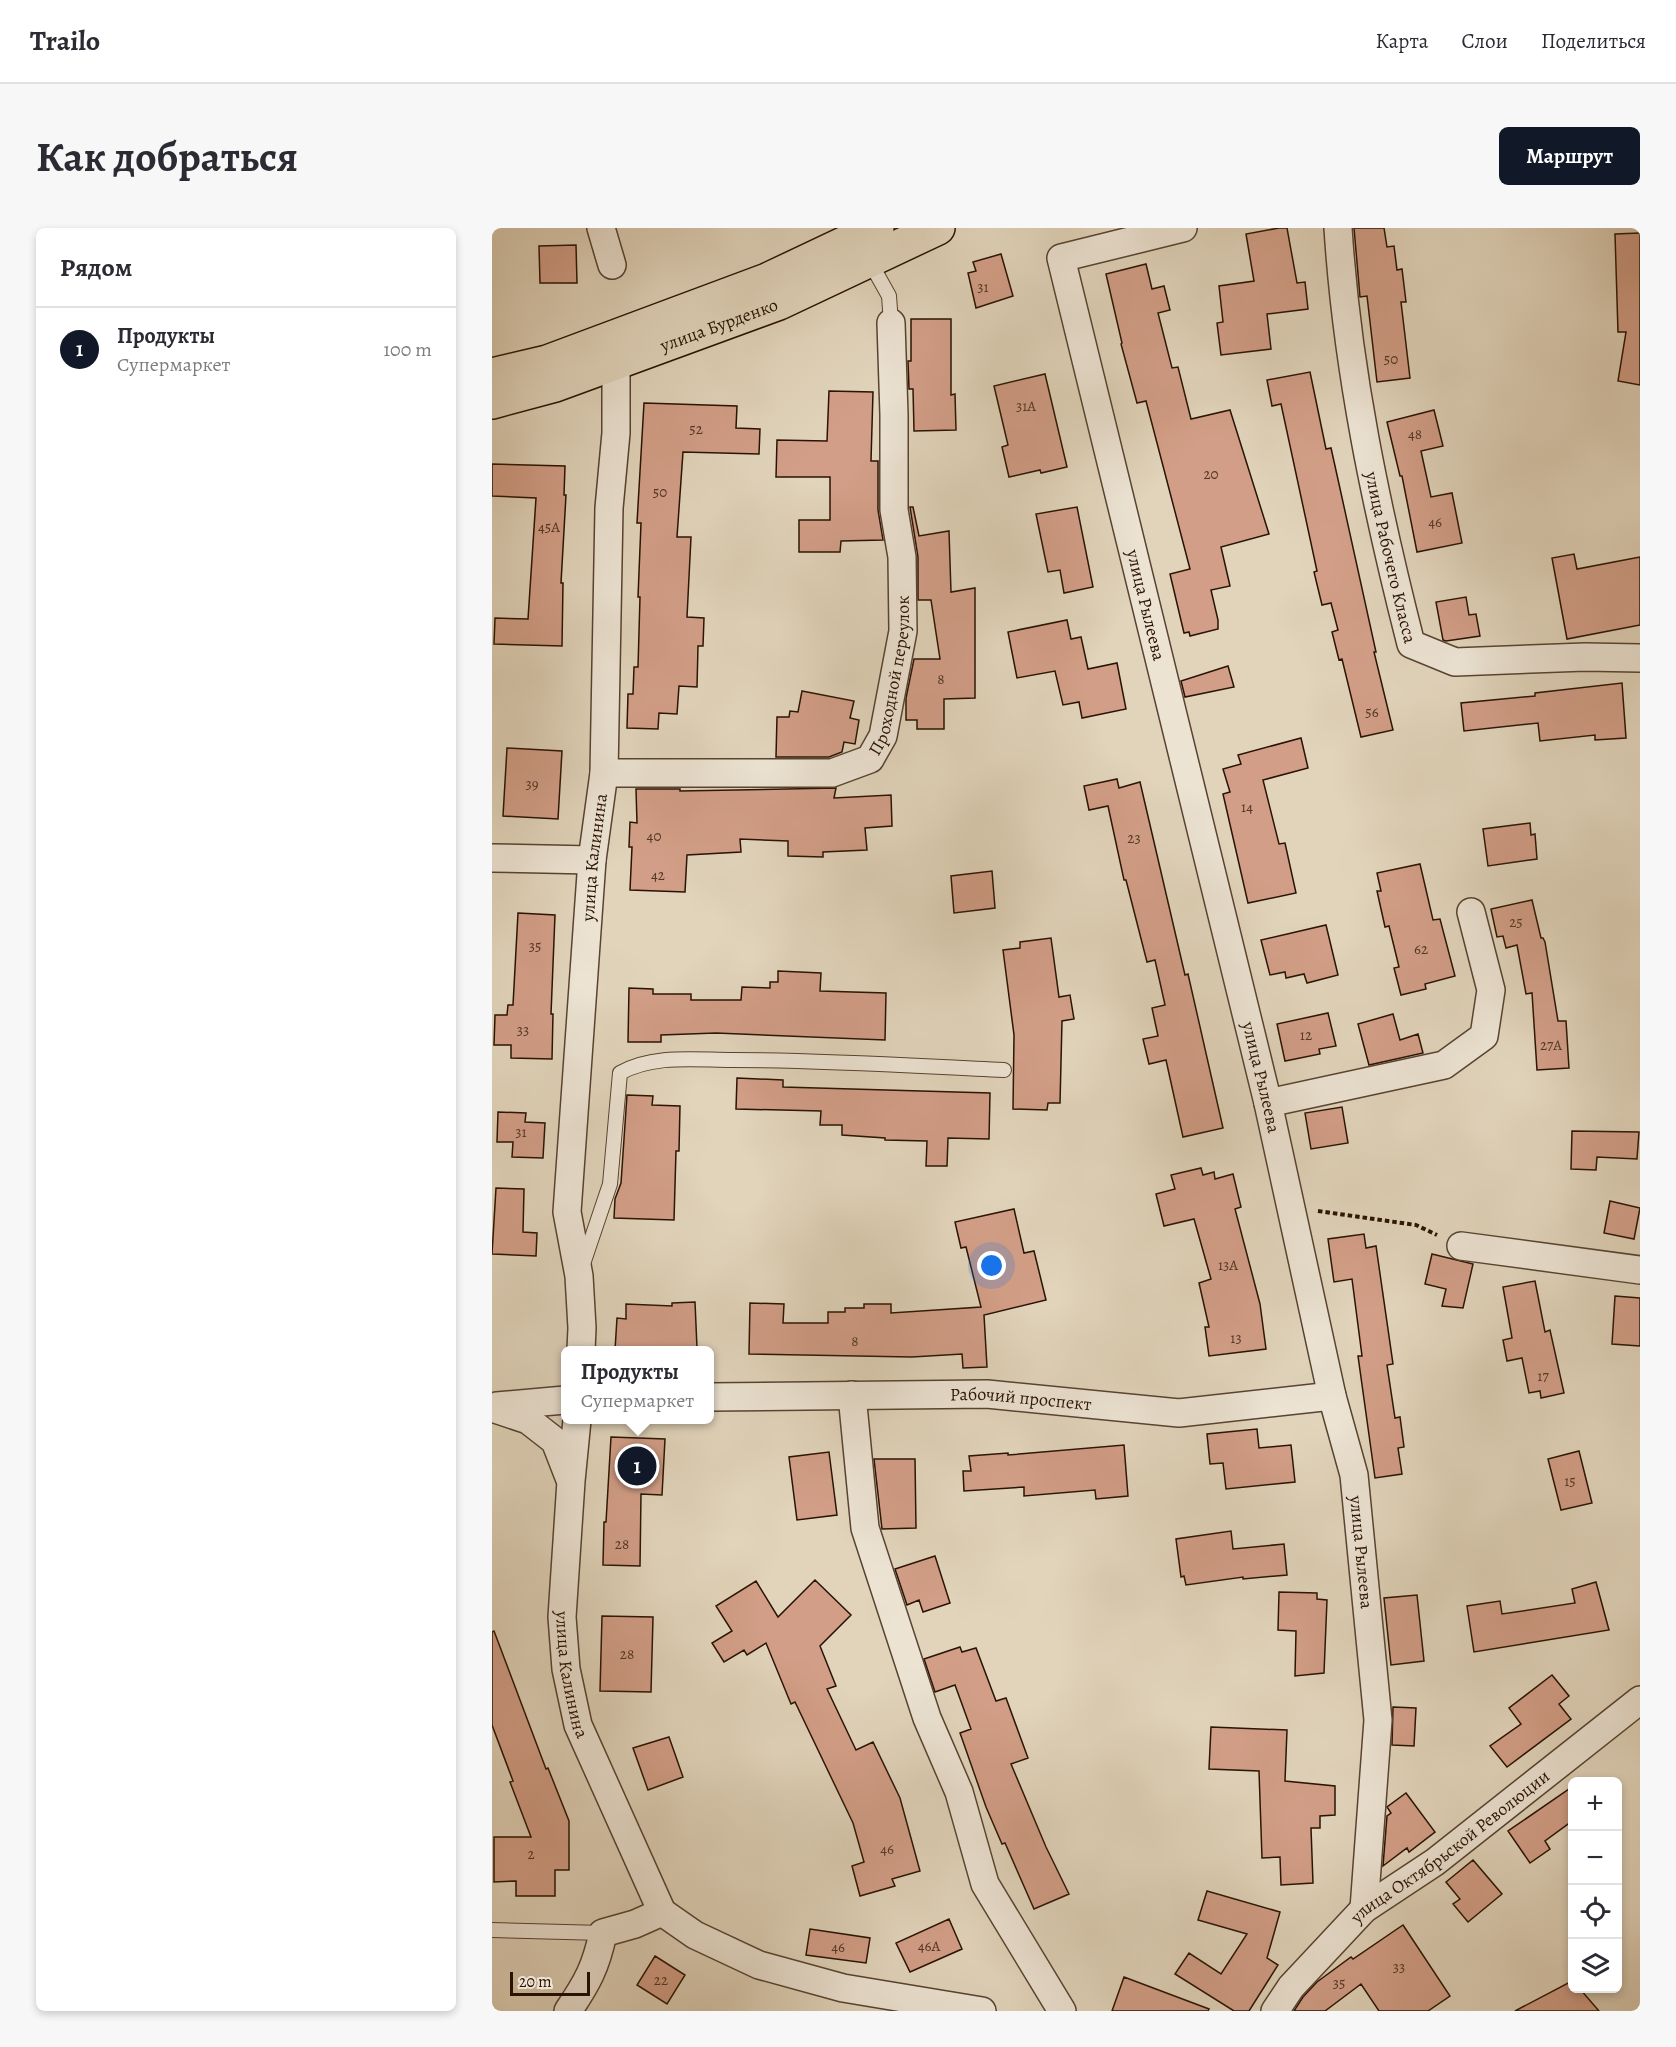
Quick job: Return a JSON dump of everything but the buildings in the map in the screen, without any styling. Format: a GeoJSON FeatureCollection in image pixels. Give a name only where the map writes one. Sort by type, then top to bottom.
{"type":"FeatureCollection","features":[{"type":"Feature","properties":{"kind":"main road","name":"улица Бурденко"},"geometry":{"type":"LineString","coordinates":[[492,375],[547,362],[767,280],[877,228]]}},
{"type":"Feature","properties":{"kind":"main road","name":"улица Бурденко"},"geometry":{"type":"LineString","coordinates":[[492,402],[555,385],[779,303],[938,228]]}},
{"type":"Feature","properties":{"kind":"street"},"geometry":{"type":"LineString","coordinates":[[601,228],[612,265]]}},
{"type":"Feature","properties":{"kind":"street","name":"улица Рылеева"},"geometry":{"type":"LineString","coordinates":[[1183,228],[1061,258],[1268,1103],[1332,1396],[1354,1475],[1378,1720],[1364,1909]]}},
{"type":"Feature","properties":{"kind":"street","name":"улица Рабочего Класса"},"geometry":{"type":"LineString","coordinates":[[1338,228],[1341,278],[1365,447],[1388,554],[1411,644],[1455,662],[1585,657],[1640,658]]}},
{"type":"Feature","properties":{"kind":"street","name":"Проходной переулок"},"geometry":{"type":"LineString","coordinates":[[604,773],[832,773],[870,759],[883,736],[903,631],[902,557],[894,510],[891,323]]}},
{"type":"Feature","properties":{"kind":"street","name":"улица Калинина"},"geometry":{"type":"LineString","coordinates":[[581,1346],[579,1276],[567,1212],[592,860],[604,773],[609,508],[616,433],[616,363]]}},
{"type":"Feature","properties":{"kind":"street"},"geometry":{"type":"LineString","coordinates":[[492,858],[592,860]]}},
{"type":"Feature","properties":{"kind":"street"},"geometry":{"type":"LineString","coordinates":[[1268,1103],[1444,1065],[1484,1036],[1491,990],[1471,912]]}},
{"type":"Feature","properties":{"kind":"street"},"geometry":{"type":"LineString","coordinates":[[1461,1246],[1640,1270]]}},
{"type":"Feature","properties":{"kind":"street","name":"Рабочий проспект"},"geometry":{"type":"LineString","coordinates":[[714,1397],[987,1394],[1179,1413],[1332,1396]]}},
{"type":"Feature","properties":{"kind":"street"},"geometry":{"type":"LineString","coordinates":[[852,1395],[865,1528],[927,1718],[959,1792],[985,1884],[1062,2011]]}},
{"type":"Feature","properties":{"kind":"street"},"geometry":{"type":"LineString","coordinates":[[492,1407],[561,1400]]}},
{"type":"Feature","properties":{"kind":"street"},"geometry":{"type":"LineString","coordinates":[[492,1407],[528,1420],[555,1441],[571,1481]]}},
{"type":"Feature","properties":{"kind":"street","name":"улица Калинина"},"geometry":{"type":"LineString","coordinates":[[577,1424],[562,1617],[566,1669],[578,1725],[662,1912]]}},
{"type":"Feature","properties":{"kind":"street","name":"улица Октябрьской Революции"},"geometry":{"type":"LineString","coordinates":[[1275,2011],[1291,1987],[1364,1909],[1434,1862],[1640,1700]]}},
{"type":"Feature","properties":{"kind":"street"},"geometry":{"type":"LineString","coordinates":[[568,2011],[598,1960],[603,1933],[635,1924],[662,1912],[695,1935],[759,1965],[843,1988],[966,2010]]}},
{"type":"Feature","properties":{"kind":"lane"},"geometry":{"type":"LineString","coordinates":[[870,262],[889,296],[891,323]]}},
{"type":"Feature","properties":{"kind":"lane"},"geometry":{"type":"LineString","coordinates":[[579,1276],[610,1184],[620,1072],[633,1065],[664,1060],[792,1060],[1004,1070]]}},
{"type":"Feature","properties":{"kind":"lane"},"geometry":{"type":"LineString","coordinates":[[492,1930],[603,1933]]}},
{"type":"Feature","properties":{"kind":"path"},"geometry":{"type":"LineString","coordinates":[[1291,1208],[1416,1225],[1461,1246]]}},
{"type":"Feature","properties":{"kind":"place","name":"Продукты"},"geometry":{"type":"Point","coordinates":[637,1466]}}]}
